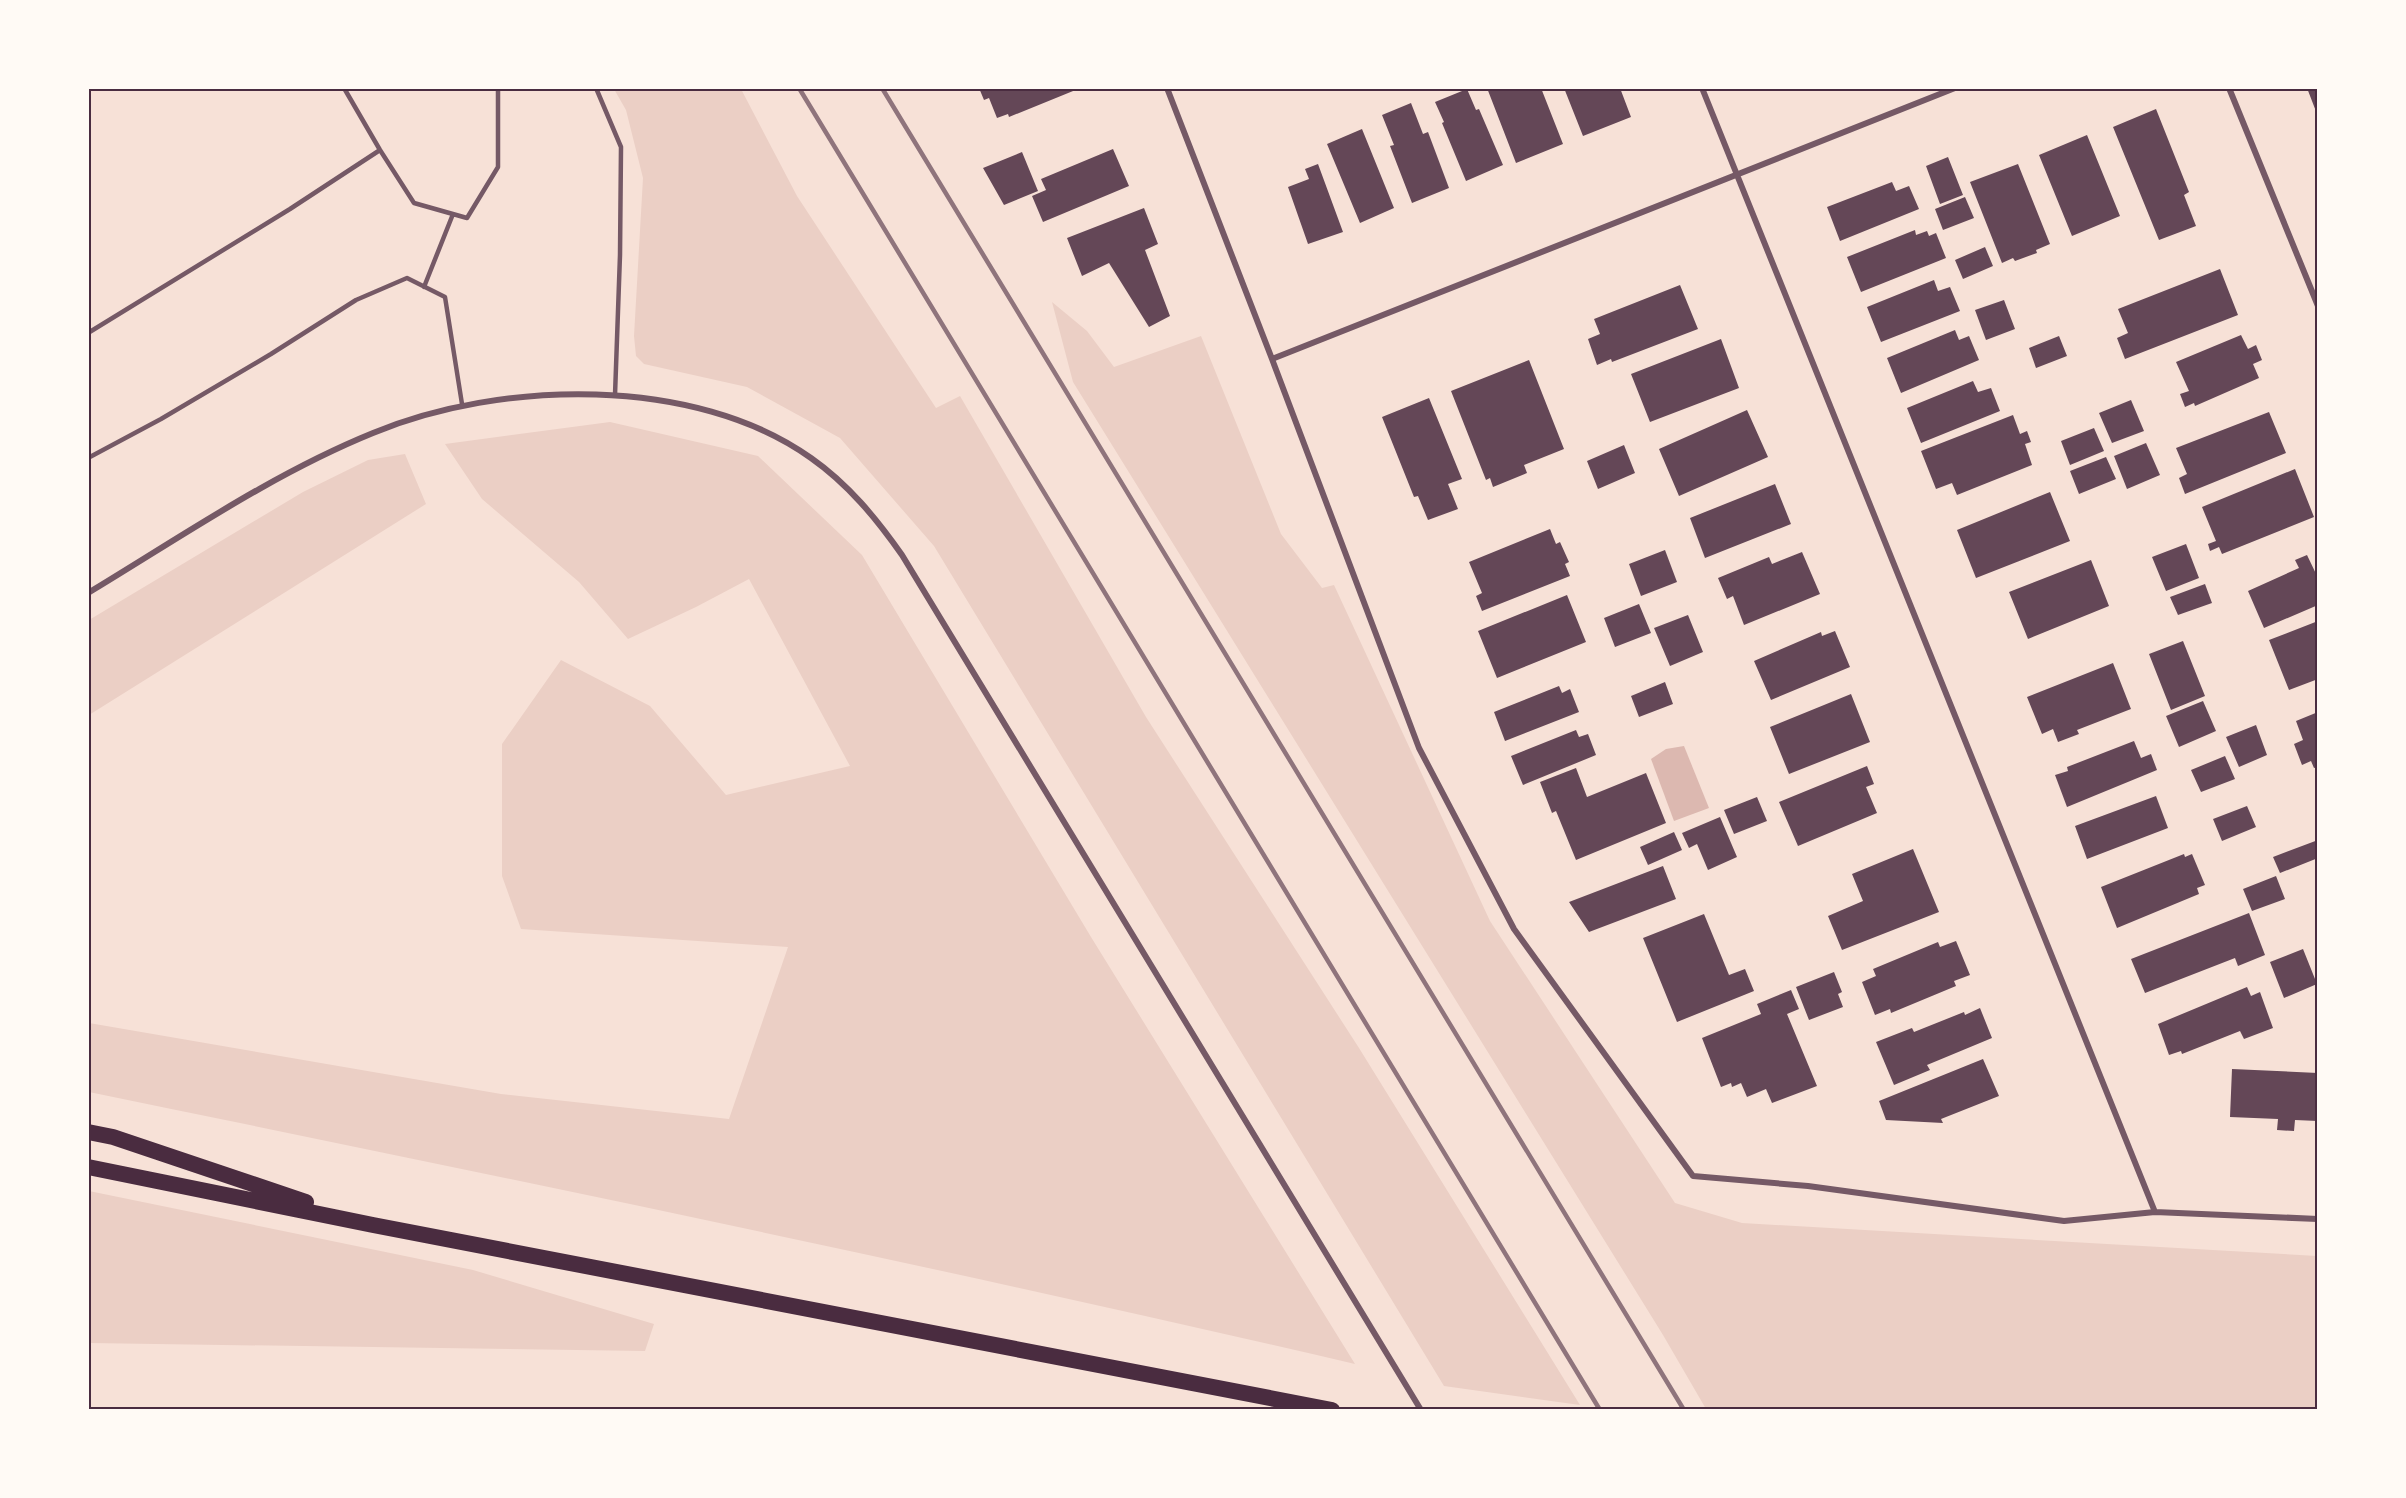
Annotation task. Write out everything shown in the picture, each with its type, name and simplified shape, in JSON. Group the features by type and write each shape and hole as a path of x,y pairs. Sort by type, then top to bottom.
{"highway":[{"path":"88,1132 113,1137 373,1225"},
{"path":"88,1167 373,1225 1332,1410"}],"street":[{"path":"1167,88 1419,748 1514,929 1693,1176 1808,1186 2064,1221 2155,1212 2318,1219"},
{"path":"1701,88 2155,1212"},
{"path":"1272,359 1955,88"},
{"path":"2229,88 2318,306"},
{"path":"88,593 284,474 373,433 416,417 462,404 530,396 615,396 693,407 727,417 785,441 836,477 855,495 880,524 927,594 1421,1410"}],"lane":[{"path":"344,88 414,203 467,218 498,168 498,88"},
{"path":"596,88 621,147 615,396"},
{"path":"88,333 290,209 380,150"},
{"path":"424,287 453,214"},
{"path":"88,458 271,354 356,300 407,278 445,297 462,404"}],"shaded area":[{"path":"614,89 741,89 797,196 936,408 960,396 1146,717 1359,1048 1580,1405 1444,1386 934,546 840,438 747,387 644,364 636,356 634,336 643,178 626,110"},
{"path":"1052,302 1087,331 1114,367 1201,336 1281,534 1322,588 1334,585 1490,921 1675,1203 1742,1223 2317,1256 2317,1409 1706,1409 1663,1335 1073,382"},
{"path":"610,422 758,456 862,555 1091,937 1355,1364 565,1190 89,1092 89,1023 501,1094 729,1119 788,947 521,929 502,876 502,744 561,660 650,706 726,795 850,766 749,579 628,639 579,582 482,499 445,444"},
{"path":"405,454 426,504 89,715 89,620 303,492 368,460"},
{"path":"1684,746 1709,808 1674,821 1651,759 1666,749"},
{"path":"89,1191 473,1270 654,1324 645,1351 89,1343"}],"building":[{"path":"979,88 1078,89 1009,117 1008,114 997,118 989,98 984,100"},
{"path":"1487,88 1541,88 1563,144 1516,163"},
{"path":"1564,88 1620,88 1631,117 1583,136"},
{"path":"2307,88 2318,88 2318,114 2317,114"},
{"path":"1467,89 1476,110 1479,109 1503,165 1466,181 1435,102"},
{"path":"1411,103 1423,134 1428,132 1449,188 1412,203 1390,146 1394,145 1382,115"},
{"path":"2156,109 2189,192 2184,195 2196,226 2159,240 2113,127"},
{"path":"1362,129 1394,208 1360,223 1327,144"},
{"path":"2087,135 2120,216 2072,236 2039,155"},
{"path":"1113,149 1129,186 1043,222 1032,196 1046,190 1041,179"},
{"path":"1022,152 1038,191 1004,205 983,168"},
{"path":"1948,157 1963,195 1940,204 1926,166"},
{"path":"1318,164 1343,232 1308,244 1288,187 1309,179 1305,169"},
{"path":"2018,164 2050,244 2036,250 2037,253 2002,263 1970,182"},
{"path":"1892,182 1896,191 1909,186 1919,209 1840,241 1827,207"},
{"path":"1965,197 1974,218 1943,230 1935,209"},
{"path":"1144,208 1158,244 1145,250 1170,316 1149,327 1109,263 1082,276 1067,238"},
{"path":"1915,230 1916,235 1927,231 1929,236 1936,233 1946,258 1861,292 1847,257"},
{"path":"1985,247 1993,266 1963,279 1955,260"},
{"path":"2220,269 2238,315 2125,359 2117,338 2128,333 2118,309"},
{"path":"1934,280 1938,291 1950,287 1960,311 1881,342 1867,307"},
{"path":"1680,285 1698,329 1612,362 1611,359 1597,365 1588,339 1600,334 1594,319"},
{"path":"2004,300 2015,329 1986,340 1975,310"},
{"path":"1955,330 1959,340 1969,336 1979,360 1901,393 1887,358"},
{"path":"2241,335 2248,349 2256,345 2262,360 2253,364 2259,378 2195,406 2194,403 2185,407 2180,394 2189,391 2176,362"},
{"path":"2059,336 2067,356 2036,368 2029,348"},
{"path":"1721,339 1739,388 1650,422 1631,374"},
{"path":"1529,360 1564,449 1524,465 1527,473 1493,487 1490,478 1486,480 1451,391"},
{"path":"1973,381 1978,392 1991,388 2000,411 1921,443 1907,408"},
{"path":"1429,398 1462,479 1448,484 1458,509 1428,520 1418,496 1414,497 1382,417"},
{"path":"2131,400 2144,431 2112,443 2099,413"},
{"path":"1747,410 1768,457 1679,496 1659,449"},
{"path":"2269,412 2286,453 2185,494 2179,478 2187,474 2176,448"},
{"path":"2013,415 2020,434 2027,431 2031,442 2025,444 2032,465 1957,495 1952,483 1936,489 1921,451"},
{"path":"2094,428 2104,451 2070,465 2061,441"},
{"path":"2146,443 2160,475 2127,489 2114,456"},
{"path":"1624,445 1635,473 1598,489 1587,461"},
{"path":"2106,457 2116,479 2079,494 2070,471"},
{"path":"2295,469 2314,517 2222,554 2219,547 2210,551 2208,544 2216,541 2202,507"},
{"path":"1775,484 1791,524 1705,558 1690,518"},
{"path":"2050,492 2070,541 1976,578 1957,530"},
{"path":"1550,529 1556,544 1560,542 1569,562 1565,564 1570,576 1482,611 1476,596 1482,593 1469,562"},
{"path":"2186,544 2199,578 2166,591 2152,557"},
{"path":"1665,550 1677,582 1641,596 1629,564"},
{"path":"1802,552 1820,594 1744,625 1733,596 1727,599 1718,578 1769,557 1772,564"},
{"path":"2307,555 2318,578 2318,605 2264,628 2248,591 2299,568 2295,560"},
{"path":"2091,560 2109,606 2028,639 2009,592"},
{"path":"2205,584 2212,603 2178,615 2170,597"},
{"path":"1567,595 1586,642 1497,678 1478,631"},
{"path":"1639,604 1651,633 1615,647 1604,618"},
{"path":"1688,615 1703,652 1670,666 1654,628"},
{"path":"2318,621 2318,679 2289,690 2269,640"},
{"path":"1835,631 1850,667 1771,700 1754,661 1821,632 1822,636"},
{"path":"2183,641 2205,696 2171,710 2149,654"},
{"path":"2113,663 2131,709 2077,730 2079,734 2058,742 2053,729 2042,734 2027,697"},
{"path":"1665,682 1673,704 1639,717 1631,696"},
{"path":"1559,686 1562,693 1570,689 1579,712 1505,741 1494,712"},
{"path":"1851,694 1870,742 1789,774 1770,727"},
{"path":"2203,701 2216,731 2179,747 2166,716"},
{"path":"2318,712 2318,767 2314,768 2311,761 2302,765 2294,744 2303,740 2296,721"},
{"path":"2256,725 2267,755 2239,767 2226,737"},
{"path":"1576,730 1579,737 1588,734 1596,755 1523,785 1511,756"},
{"path":"2134,741 2141,758 2151,754 2157,770 2067,807 2055,775 2068,771 2067,767"},
{"path":"2225,756 2235,779 2201,792 2191,770"},
{"path":"1867,766 1874,784 1866,787 1877,813 1798,846 1779,802"},
{"path":"1576,768 1587,797 1646,773 1666,823 1576,860 1556,811 1552,813 1540,782"},
{"path":"2156,796 2168,828 2087,859 2075,826"},
{"path":"1757,797 1767,821 1734,834 1724,810"},
{"path":"2247,806 2256,827 2222,841 2213,819"},
{"path":"1720,817 1737,857 1708,870 1697,844 1689,848 1682,833"},
{"path":"1674,832 1682,850 1648,865 1640,847"},
{"path":"2318,840 2318,858 2280,873 2273,857"},
{"path":"1913,849 1939,912 1842,950 1828,916 1863,901 1852,874"},
{"path":"2184,854 2185,857 2192,854 2205,885 2197,888 2199,894 2117,928 2101,887"},
{"path":"1663,866 1676,899 1589,932 1569,902"},
{"path":"2276,876 2285,899 2252,911 2243,889"},
{"path":"2249,913 2265,955 2238,966 2235,958 2145,993 2131,959"},
{"path":"1704,914 1729,975 1745,969 1754,991 1677,1022 1643,938"},
{"path":"1956,941 1970,975 1954,981 1956,986 1891,1013 1890,1009 1875,1015 1862,982 1876,976 1873,969 1938,942 1940,947"},
{"path":"2303,949 2317,984 2284,998 2270,962"},
{"path":"1834,972 1842,992 1838,994 1843,1007 1809,1020 1796,987"},
{"path":"2247,987 2251,996 2260,992 2273,1028 2244,1039 2240,1031 2182,1054 2181,1051 2169,1055 2158,1024"},
{"path":"1791,990 1799,1009 1787,1014 1817,1086 1772,1103 1766,1089 1747,1097 1741,1083 1732,1087 1731,1083 1721,1087 1702,1038 1761,1014 1757,1004"},
{"path":"1980,1008 1992,1038 1927,1065 1930,1070 1894,1085 1876,1042 1912,1028 1914,1032"},
{"path":"1983,1059 1999,1096 1941,1119 1943,1123 1886,1120 1879,1101"},
{"path":"2232,1069 2318,1073 2318,1121 2295,1120 2294,1131 2277,1130 2278,1119 2230,1117"}],"railway":[{"path":"799,88 1600,1410"},
{"path":"882,88 1684,1410"}]}
